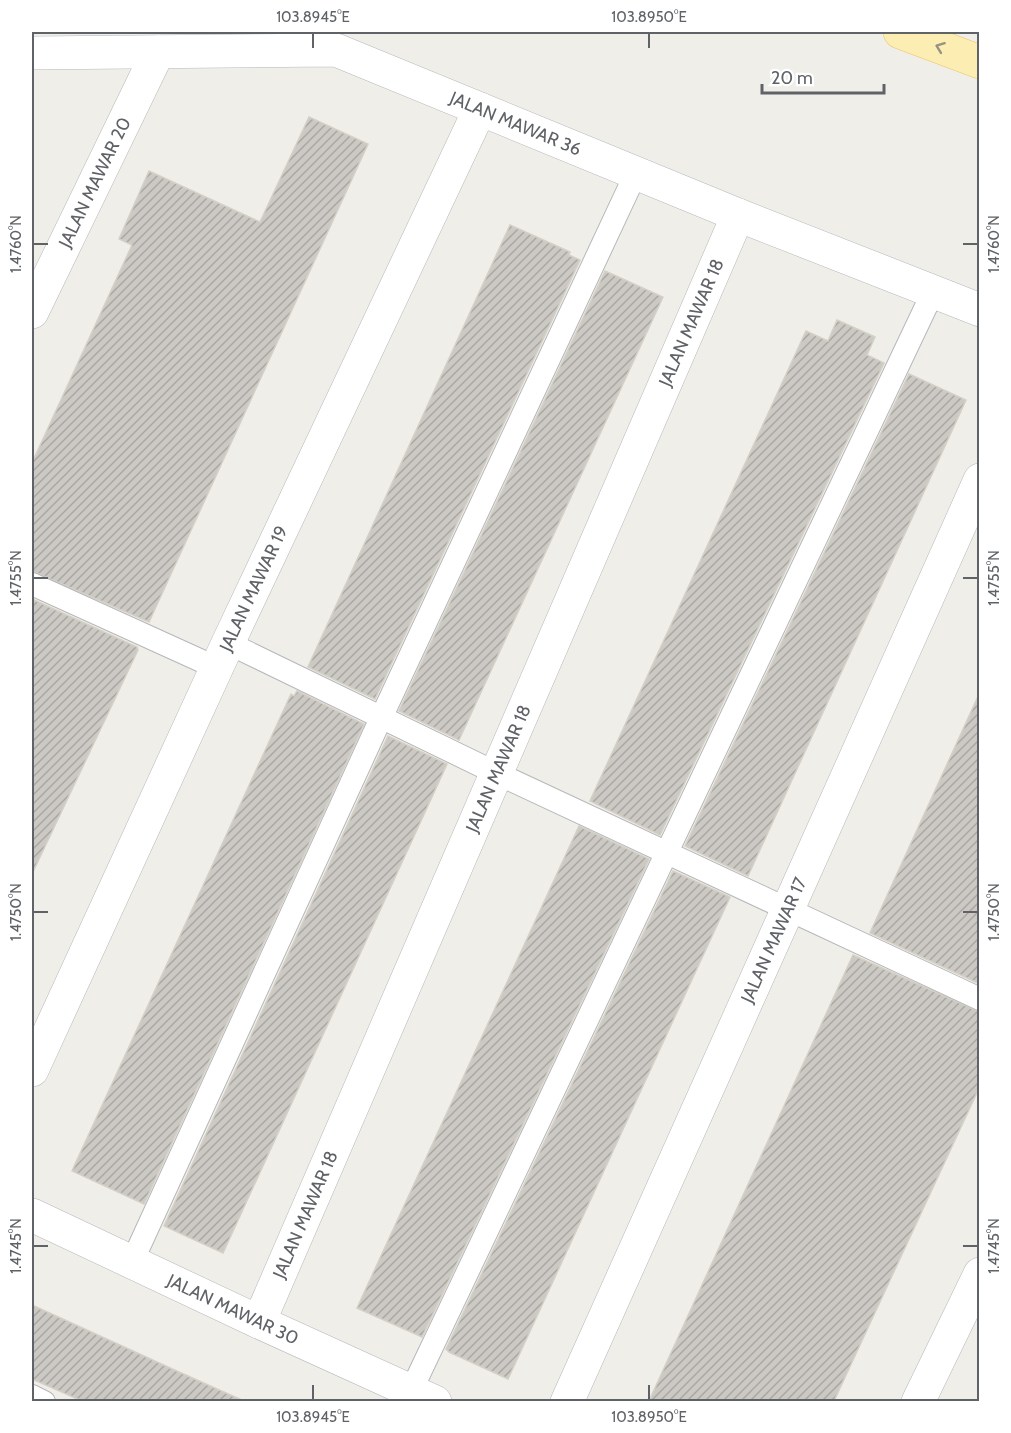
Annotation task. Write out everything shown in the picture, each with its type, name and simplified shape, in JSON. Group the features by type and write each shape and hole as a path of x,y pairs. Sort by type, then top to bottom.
{"main road":[{"path":"900,32 980,62"}],"street":[{"name":"JALAN MAWAR 36","path":"32,53 336,50 738,215 980,310"},
{"name":"JALAN MAWAR 20","path":"32,312 158,52"},
{"name":"JALAN MAWAR 19","path":"32,1070 222,656 480,109"},
{"name":"JALAN MAWAR 18","path":"259,1322 738,215"},
{"name":"JALAN MAWAR 17","path":"567,1401 980,480"},
{"name":"JALAN MAWAR 30","path":"32,1215 423,1396"},
{"path":"918,1401 980,1274"}],"lane":[{"path":"132,1262 381,718 636,173"},
{"path":"423,1396 667,852 933,292"},
{"path":"32,584 381,718 980,999"},
{"path":"32,1396 44,1401"}],"building":[{"path":"309,117 368,144 149,622 32,571 32,463 132,245 119,239 149,171 260,222"},
{"path":"510,225 570,252 569,255 580,260 375,699 308,667"},
{"path":"605,271 663,297 459,740 399,711"},
{"path":"837,320 875,337 867,355 884,363 660,835 590,801 806,331 828,341"},
{"path":"909,374 966,400 748,876 685,846"},
{"path":"32,599 137,647 138,650 32,874"},
{"path":"297,691 364,724 144,1204 72,1171 291,694 294,696"},
{"path":"980,692 980,984 870,933"},
{"path":"388,736 447,764 223,1253 164,1226"},
{"path":"579,826 649,859 422,1337 357,1308"},
{"path":"673,871 730,897 508,1379 446,1349"},
{"path":"853,955 980,1012 980,1086 834,1401 649,1401"},
{"path":"32,1305 244,1401 82,1401 32,1379"}]}
